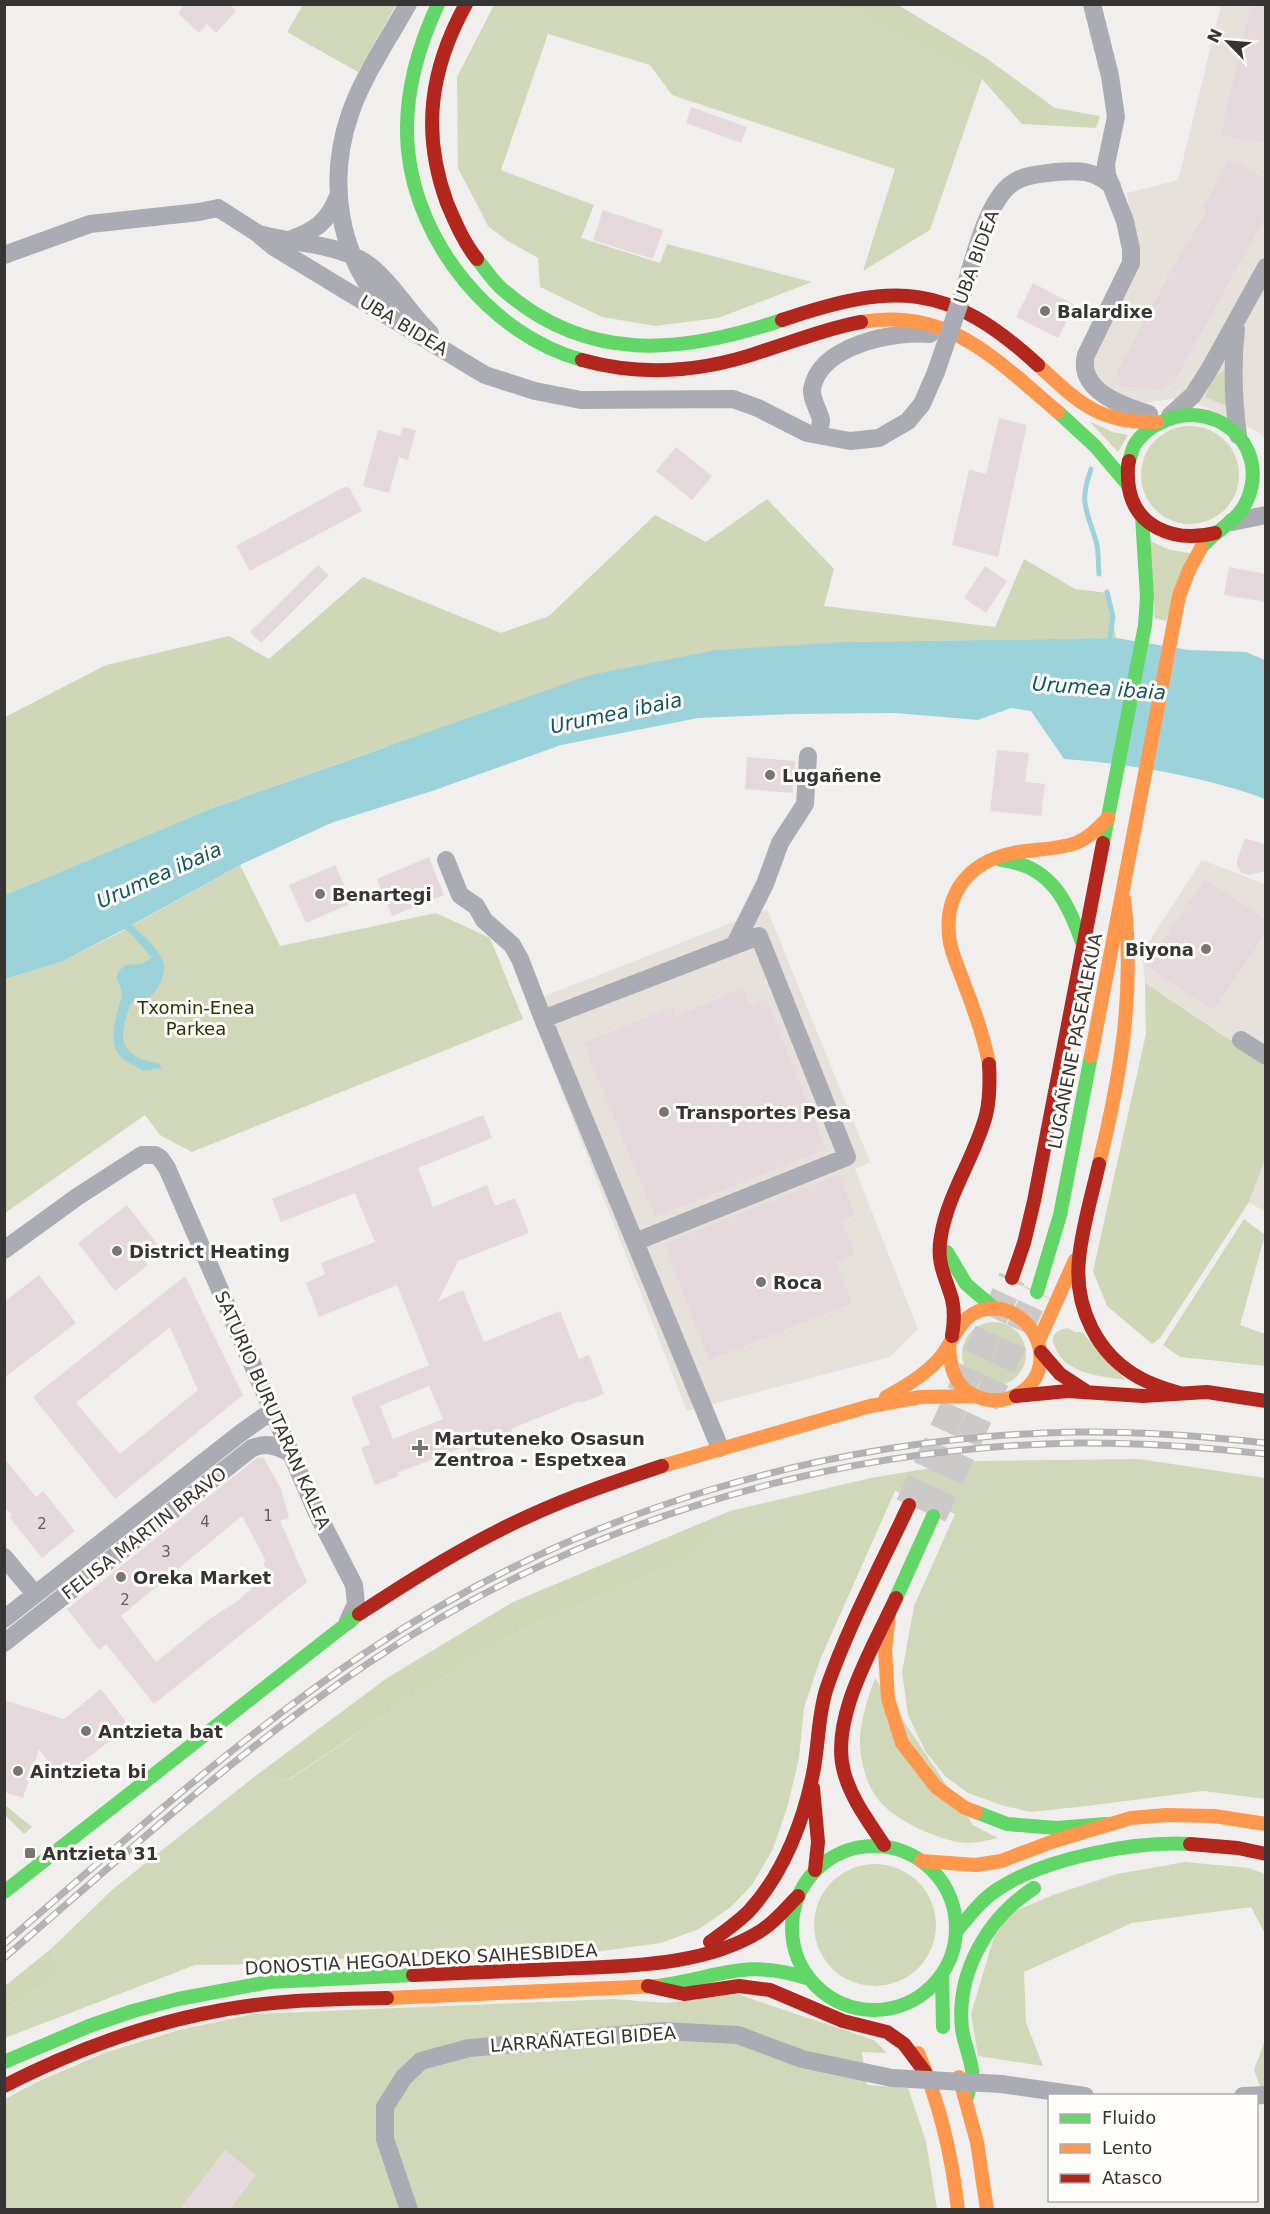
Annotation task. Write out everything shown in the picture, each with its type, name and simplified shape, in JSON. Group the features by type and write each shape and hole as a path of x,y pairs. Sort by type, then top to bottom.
{"main road":[{"path":"438,4 429,21 409,98 410,170 428,222 447,260 465,283 487,305 504,321 521,332 551,348 581,360 611,368 677,371 742,358 850,323 878,319 904,319 938,327 961,336 1001,365 1084,435 1116,466 1128,485 1133,502 1142,516 1156,528 1172,536 1191,538 1215,533 1232,522 1248,500 1252,482 1252,464 1239,437 1224,423 1207,415 1188,412 1163,419 1126,423 1099,414 1076,399 989,325 945,304 919,297 883,295 847,300 736,335 677,347 640,348 613,344 582,336 554,325 530,311 497,283 475,258 460,233 439,179 431,122 434,88 443,51 466,4"},
{"path":"1128,485 1128,467 1133,450 1143,434 1163,419"},
{"name":"LUGAÑENE PASEALEKUA","path":"1012,1278 1024,1243 1034,1201 1145,625 1147,597 1142,516"},
{"name":"LUGAÑENE PASEALEKUA","path":"1036,1292 1060,1215 1185,578 1203,547 1215,533"},
{"path":"974,1396 957,1381 949,1359 954,1312 939,1262 948,1206 983,1123 992,1082 982,1029 950,943 948,915 954,891 960,881 978,865 1011,853 1062,847 1075,843 1093,833 1108,818"},
{"name":"LUGAÑENE PASEALEKUA","path":"990,860 1005,859 1028,864 1048,879 1068,907 1083,945"},
{"path":"1123,888 1128,929 1127,1019 1120,1071 1080,1248 1078,1265 1080,1298 1090,1329 1099,1343 1123,1367 1137,1377 1179,1393"},
{"path":"941,1239 963,1281 977,1296 994,1308"},
{"path":"1016,1396 1035,1378 1040,1365 1040,1346 1080,1248"},
{"path":"867,1405 911,1382 925,1371 951,1341 959,1324 969,1316 981,1310 994,1308 1009,1310 1022,1317 1033,1327 1040,1346 1060,1374 1086,1391"},
{"path":"4,1892 348,1621 385,1596 497,1531 557,1503 720,1448 867,1405 922,1396 974,1396 995,1401 1051,1391 1086,1391 1134,1396 1179,1393 1226,1394 1266,1401"},
{"path":"682,1958 716,1939 750,1910 763,1895 783,1862 791,1844 812,1775 820,1715 837,1662 909,1505"},
{"path":"884,1845 851,1795 842,1767 842,1740 860,1677 933,1516"},
{"path":"889,1613 885,1650 888,1699 902,1743 936,1787 965,1808 1007,1824 1057,1828 1106,1824"},
{"path":"812,1775 818,1842 815,1869"},
{"path":"921,1861 976,1865 1000,1861 1106,1824 1131,1818 1166,1815 1214,1816 1266,1824"},
{"path":"956,1932 977,1906 996,1890 1008,1883 1082,1855 1150,1843 1202,1844 1247,1849 1266,1854"},
{"path":"884,1845 906,1851 921,1861 943,1883 954,1906 956,1932 952,1954 942,1974 924,1994 900,2006 874,2010 850,2007 827,1996 809,1979 798,1960 792,1939 792,1917 798,1896 815,1869 835,1854 859,1846 884,1845"},
{"path":"967,2097 972,2073 966,2051 961,2014 963,1990 980,1947 998,1918 1025,1892 1111,1851"},
{"name":"DONOSTIA HEGOALDEKO SAIHESBIDEA","path":"4,2062 89,2026 133,2011 189,1996 258,1984 641,1965 682,1958 726,1947 751,1935 775,1921 798,1896"},
{"name":"DONOSTIA HEGOALDEKO SAIHESBIDEA","path":"4,2086 96,2045 183,2019 273,2003 648,1986 748,1967 794,1972 809,1979"},
{"path":"942,1974 942,2024 946,2042"},
{"path":"648,1986 684,1994 739,1986 770,1990 843,2021 887,2032 904,2044 925,2072"},
{"path":"874,2010 895,2021 912,2040 941,2121 958,2210"},
{"path":"954,2064 967,2097 980,2157 987,2210"}],"street":[{"path":"403,326 364,281 343,229 338,196 340,153 350,114 370,70 408,4"},
{"path":"1092,4 1110,76 1116,117 1106,164 1107,176 1125,221 1131,263 1086,355 1083,365 1090,383 1124,407 1163,419 1193,396 1266,267"},
{"path":"1112,186 1104,178 1089,171 1113,136"},
{"name":"UBA BIDEA","path":"4,255 90,224 218,208 274,247 485,375 535,392 581,400 733,399 759,408 795,429 850,441 879,438 908,421 922,404 936,372 996,200 1014,182 1034,175 1089,171"},
{"path":"289,240 318,227 332,212 338,196"},
{"path":"257,233 352,255 375,269 415,319 456,357"},
{"path":"1237,321 1233,362 1233,397 1239,437 1266,457"},
{"path":"818,434 821,422 812,392 816,375 828,361 877,338 918,333 961,336"},
{"path":"1232,522 1266,515"},
{"path":"734,946 765,884 780,843 805,804 808,756"},
{"path":"446,860 459,895 476,906 484,920 512,945 520,958 720,1448"},
{"path":"543,1019 759,936 847,1157 635,1242"},
{"path":"1241,1040 1266,1056"},
{"name":"SATURIO BURUTARAN KALEA","path":"4,1250 77,1197 137,1158 149,1154 160,1158 316,1511 354,1585"},
{"path":"4,1619 272,1410"},
{"name":"FELISA MARTIN BRAVO","path":"4,1643 252,1448 272,1444 291,1453"},
{"path":"4,1557 34,1594"},
{"path":"354,1585 368,1596 385,1596"},
{"path":"348,1621 356,1604 354,1585"},
{"name":"LARRAÑATEGI BIDEA","path":"409,2210 386,2139 385,2107 404,2077 421,2061 469,2048 664,2031 738,2035 802,2059 892,2078 1001,2084 1071,2094"}],"shaded area":[{"path":"1221,5 1265,5 1265,439 1258,432 1184,397 1124,406 1081,378 1138,270 1127,193 1178,180"},
{"path":"1202,860 1265,884 1265,1067 1263,1062 1145,983 1142,952"},
{"path":"767,909 870,1162 855,1169 918,1329 890,1357 687,1411 527,1003"},
{"path":"1265,1160 1265,1212 1249,1202"}],"green space":[{"path":"842,4 982,79 930,230 863,271 895,169 672,95 650,65 548,34 501,170 594,205 581,238 660,263 667,244 812,282 718,318 655,326 602,317 540,287 538,258 506,240 488,226 458,168 457,77 494,5"},
{"path":"303,5 396,5 358,72 287,32"},
{"path":"842,5 898,5 986,58 1055,108 1100,116 1096,128 1022,124 982,79"},
{"path":"1225,370 1230,407 1205,397 1213,378"},
{"path":"1089,421 1113,432 1128,435 1118,452"},
{"path":"1190,426 1209,430 1224,441 1235,456 1239,475 1235,494 1224,509 1209,520 1190,524 1171,520 1156,509 1145,494 1141,475 1145,456 1156,441 1171,430"},
{"path":"767,499 834,569 824,606 995,627 1024,559 1075,589 1108,593 1116,638 847,642 382,748 210,809 5,895 5,717 106,665 229,636 269,659 363,577 501,633 549,616 655,515 706,542"},
{"path":"1150,541 1170,550 1190,553 1166,621 1155,618"},
{"name":"Txomin-Enea Parkea","path":"240,865 280,946 436,913 490,938 523,1019 192,1152 160,1135 145,1115 5,1213 5,979 61,962 117,934"},
{"path":"1145,983 1263,1062 1266,1067 1265,1160 1249,1202 1160,1338 1152,1344 1107,1306 1093,1271 1146,1034"},
{"path":"1244,1219 1265,1235 1240,1325 1265,1334 1265,1366 1180,1357 1163,1345"},
{"path":"988,1322 1000,1322 1017,1331 1024,1342 1026,1354 1024,1366 1017,1377 1000,1386 988,1386 976,1381 967,1372 962,1360 962,1348 967,1336 976,1327"},
{"path":"1068,1328 1075,1332 1082,1332 1125,1380 1084,1372 1067,1363 1060,1356 1053,1339 1057,1332"},
{"path":"1139,1459 1265,1478 1265,1799 1203,1791 1030,1812 1001,1805 968,1793 945,1776 925,1751 908,1715 902,1672 914,1606 955,1514 895,1491 820,1660 804,1708 799,1758 788,1805 773,1849 752,1885 731,1907 699,1929 661,1943 587,1953 372,1957 265,1964 195,1965 5,2038 5,2010 61,1973 52,1948 113,1889 254,1777 289,1780 404,1702 518,1632 690,1558 730,1511 871,1478 972,1461"},
{"path":"730,1511 690,1558 518,1632 404,1702 288,1780 254,1777 387,1678 513,1602"},
{"path":"875,1678 973,1825 998,1838 966,1843 930,1834 894,1814 877,1798 866,1777 860,1744 864,1714"},
{"path":"6,1806 32,1827 24,1834 5,1815"},
{"path":"1185,1862 1249,1868 1265,1874 1265,1934 1251,1907 1132,1923 1024,1972 1026,2022 1043,2066 978,2056 971,2014 994,1937 1011,1913 1053,1895 1117,1874"},
{"path":"875,1864 898,1869 909,1874 918,1882 926,1891 931,1902 936,1925 931,1948 926,1959 918,1968 909,1976 898,1981 875,1986 852,1981 841,1976 832,1968 824,1959 819,1948 814,1925 819,1902 824,1891 832,1882 841,1874 852,1869"},
{"path":"52,1948 61,1973 5,2010 5,1986"},
{"path":"737,1994 874,2040 887,2053 862,2052 867,2085 908,2088 926,2141 937,2209 5,2210 5,2099 39,2081 107,2052 179,2030 253,2014 613,1999 667,2003"},
{"path":"1265,2040 1265,2100 1254,2070"}],"water":[{"name":"Urumea ibaia","path":"1116,638 1189,650 1246,652 1265,660 1265,799 1218,784 1166,772 1064,759 1031,711 1011,708 978,720 895,713 698,718 561,745 435,790 331,823 240,865 132,925 159,954 164,965 164,972 159,985 150,997 132,1002 124,1025 124,1043 135,1056 159,1063 162,1068 143,1071 125,1060 116,1050 114,1026 122,995 117,980 118,973 126,965 141,964 152,958 125,929 61,962 5,979 5,895 210,809 590,675 716,650 847,642"}],"building":[{"path":"185,4 229,4 236,11 216,33 207,24 199,33 178,13"},
{"path":"1251,4 1266,4 1266,144 1221,134"},
{"path":"691,107 747,127 741,143 686,123"},
{"path":"1229,159 1266,179 1266,216 1173,384 1159,390 1110,385 1181,253 1207,211 1203,208"},
{"path":"603,210 663,230 653,259 593,240"},
{"name":"Balardixe","path":"1033,283 1075,305 1058,338 1016,317"},
{"path":"999,418 1027,425 998,557 952,545 969,470 986,474"},
{"path":"403,427 416,430 408,460 399,457 389,493 363,486 378,430 400,436"},
{"path":"676,447 712,476 692,500 656,471"},
{"path":"344,487 349,487 362,511 250,571 236,546"},
{"path":"318,565 329,575 261,643 250,632"},
{"path":"985,566 1007,581 986,613 964,598"},
{"path":"1229,567 1266,574 1266,602 1224,595"},
{"path":"997,750 1029,753 1025,782 1045,784 1041,816 990,811"},
{"name":"Lugañene","path":"747,757 795,761 793,793 745,789"},
{"path":"1245,838 1266,845 1266,871 1249,875 1242,873 1237,866"},
{"path":"429,857 444,895 392,916 377,879"},
{"name":"Benartegi","path":"335,865 352,903 306,923 289,885"},
{"name":"Biyona","path":"1204,879 1266,920 1266,932 1213,1010 1146,965"},
{"path":"742,988 750,1006 766,999 826,1149 655,1217 583,1043 672,1007 675,1017"},
{"path":"483,1115 492,1138 418,1168 433,1207 487,1185 495,1206 515,1198 529,1233 458,1261 438,1301 463,1290 484,1342 560,1311 579,1359 589,1355 604,1394 581,1403 580,1401 513,1428 511,1431 514,1438 470,1456 466,1446 397,1473 399,1476 375,1485 361,1448 370,1444 351,1397 429,1365 397,1285 319,1317 306,1283 325,1274 321,1263 375,1242 355,1193 281,1222 272,1199","holes":["429,1386 443,1419 393,1439 380,1406"]},
{"name":"Roca","path":"839,1174 855,1215 842,1220 855,1254 836,1262 852,1303 709,1360 664,1244"},
{"name":"District Heating","path":"127,1205 158,1245 142,1257 148,1265 115,1291 78,1243"},
{"path":"39,1275 76,1323 4,1378 4,1302"},
{"path":"185,1276 243,1395 115,1499 33,1397","holes":["170,1327 198,1390 120,1454 76,1403"]},
{"path":"263,1457 281,1489 289,1518 280,1521 307,1582 154,1704 106,1644 99,1650 67,1609 257,1458","holes":["242,1516 266,1561 263,1562 268,1574 236,1602 211,1618 156,1662 121,1616"]},
{"path":"4,1458 36,1497 43,1491 75,1531 42,1558 10,1518 12,1515 4,1506"},
{"path":"101,1689 129,1726 61,1779 39,1749 23,1798 4,1792 4,1700 64,1719"},
{"path":"225,2150 256,2175 229,2210 179,2210"}],"waterway":[{"path":"1091,469 1085,490 1085,505 1097,545 1099,574"},
{"path":"1107,592 1113,617 1109,643"}],"tunnel":[{"path":"909,1505 1012,1278"},
{"path":"933,1516 1037,1292"}],"railway":[{"path":"4,1944 182,1792 320,1684 368,1651 448,1602 531,1559 617,1522 706,1491 796,1467 889,1449 982,1437 1123,1432 1266,1443"},
{"path":"4,1958 230,1765 373,1660 452,1611 535,1569 620,1532 708,1502 798,1477 890,1460 982,1448 1122,1443 1266,1454"}],"traffic: fast":[{"path":"438,4 418,57 408,112 408,150 414,185 426,219 443,251 464,280 489,307 518,330 549,348 582,360"},
{"path":"477,259 501,288 533,313 567,330 601,340 636,345 671,345 744,332 782,320"},
{"path":"1058,412 1095,446 1128,485"},
{"path":"1129,461 1135,444 1143,434 1179,416 1198,415 1216,420 1231,429 1243,443 1251,459 1253,478 1248,498 1239,513 1201,548"},
{"path":"1103,843 1145,625 1147,597 1142,516"},
{"path":"1001,860 1033,869 1055,888 1071,914 1083,945"},
{"path":"1037,1292 1060,1215 1091,1056"},
{"path":"947,1252 966,1284 994,1308"},
{"path":"896,1598 933,1516"},
{"path":"4,1892 359,1614"},
{"path":"976,1812 1007,1824 1057,1828 1106,1824"},
{"path":"956,1932 992,1893 1040,1868 1117,1849 1143,1845 1190,1844"},
{"path":"874,1846 890,1847 905,1852 932,1870 950,1897 955,1912 956,1928 955,1944 950,1959 932,1986 905,2004 890,2009 874,2010 858,2009 843,2004 816,1986 798,1959 793,1944 792,1928 793,1912 798,1897 816,1870 843,1852 858,1847 874,1846"},
{"path":"967,2097 972,2070 962,2029 961,2008 970,1968 989,1931 1017,1900 1034,1888"},
{"path":"657,1986 749,1969 787,1973 809,1979"},
{"path":"942,1974 943,2027"},
{"path":"4,2062 89,2026 178,1999 269,1982 413,1975"}],"traffic: slow":[{"path":"861,322 892,319 921,322 946,330 992,357 1058,412"},
{"path":"1038,365 1078,400 1104,415 1137,422 1157,422"},
{"path":"1091,1056 1179,596 1201,548"},
{"path":"989,1064 979,1025 950,943 950,910 954,896 961,884 983,864 1013,853 1076,843 1089,836 1108,818"},
{"path":"1099,1164 1114,1098 1124,1033 1128,967 1124,899"},
{"path":"1039,1340 1075,1260"},
{"path":"886,1397 913,1381 932,1366 943,1354 961,1324 974,1313 982,1310 999,1309 1013,1314 1026,1323 1035,1335 1040,1349 1040,1364 1035,1379 1023,1391 1004,1399 984,1399 975,1396 959,1383 952,1367 949,1347"},
{"path":"662,1466 870,1406 921,1397 974,1396"},
{"path":"889,1613 885,1650 888,1699 902,1743 936,1787 965,1808 976,1812"},
{"path":"921,1861 976,1865 1001,1861 1054,1841 1131,1818 1166,1815 1214,1816 1266,1824"},
{"path":"387,1998 657,1986"},
{"path":"918,2053 933,2091 944,2130 958,2210"},
{"path":"959,2077 977,2142 987,2210"}],"traffic: jam":[{"path":"466,4 444,53 437,77 432,126 439,177 447,203 464,239 477,259"},
{"path":"782,320 857,299 888,296 918,297 947,304 976,318 1006,338 1038,365"},
{"path":"582,360 628,369 695,368 740,358 824,331 861,322"},
{"path":"1129,461 1128,480 1131,496 1137,510 1146,520 1157,528 1185,536 1215,533"},
{"path":"1012,1278 1024,1243 1034,1201 1103,843"},
{"path":"952,1336 954,1308 940,1261 941,1236 949,1205 986,1115 989,1064"},
{"path":"1099,1164 1080,1247 1078,1277 1085,1312 1100,1343 1125,1368 1149,1383 1179,1393"},
{"path":"1041,1352 1060,1374 1086,1391"},
{"path":"1016,1396 1068,1391 1143,1396 1207,1392 1266,1401"},
{"path":"359,1614 442,1562 507,1526 578,1495 662,1466"},
{"path":"710,1942 749,1911 773,1880 783,1862 799,1825 810,1787 827,1687 855,1618 909,1505"},
{"path":"884,1845 851,1792 844,1772 841,1751 848,1706 856,1683 896,1598"},
{"path":"813,1788 818,1842 815,1870"},
{"path":"1190,1844 1238,1848 1266,1854"},
{"path":"413,1975 609,1967 690,1958 740,1942 762,1930 798,1896"},
{"path":"648,1986 684,1994 739,1986 770,1990 843,2021 887,2032 904,2044 925,2072"},
{"path":"4,2086 101,2043 168,2022 238,2007 330,1999 387,1998"}],"place":[{"name":"Balardixe","path":"1045,311"},
{"name":"Lugañene","path":"770,775"},
{"name":"Benartegi","path":"320,894"},
{"name":"Biyona","path":"1206,949"},
{"name":"Transportes Pesa","path":"664,1112"},
{"name":"District Heating","path":"117,1251"},
{"name":"Roca","path":"761,1282"},
{"name":"Martuteneko Osasun Zentroa - Espetxea","path":"420,1448"},
{"name":"Oreka Market","path":"121,1577"},
{"name":"Antzieta bat","path":"86,1731"},
{"name":"Aintzieta bi","path":"18,1771"},
{"name":"Antzieta 31","path":"30,1853"}]}
